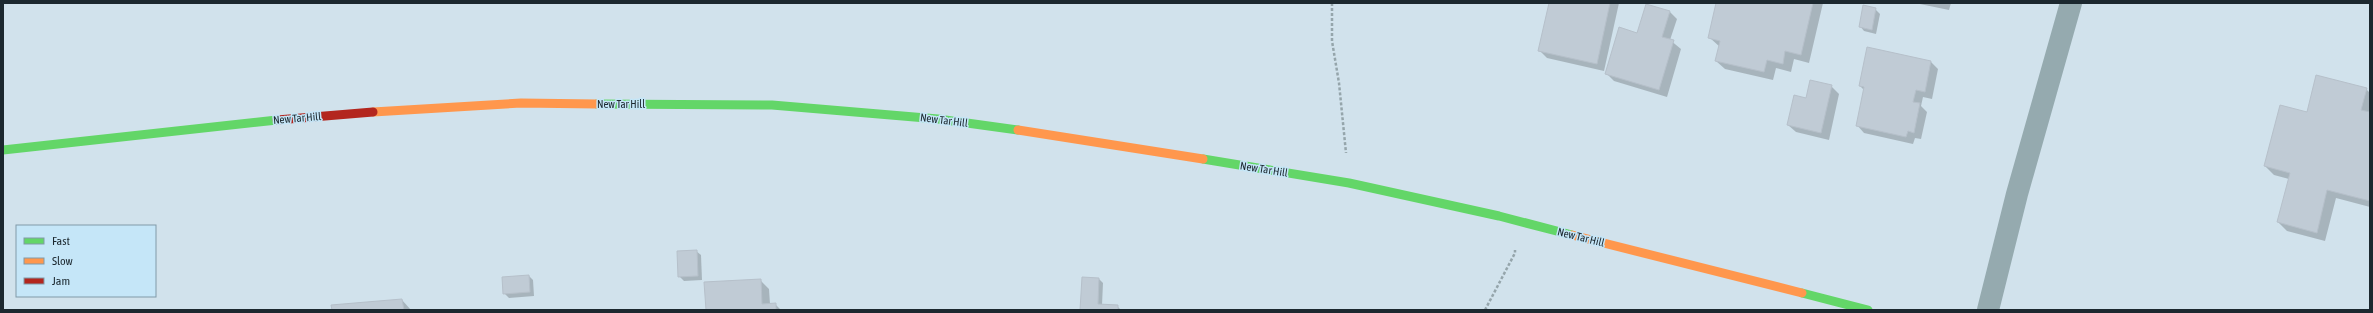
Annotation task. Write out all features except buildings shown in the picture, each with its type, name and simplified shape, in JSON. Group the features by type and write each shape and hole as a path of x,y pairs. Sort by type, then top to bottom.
{"street":[{"path":"1988,310 2016,194 2071,3"},
{"name":"New Tar Hill","path":"3,150 311,116 521,103 772,105 938,119 1080,139 1349,183 1499,216 1868,310"}],"path":[{"path":"1332,3 1332,41 1340,83 1349,183"},
{"path":"1485,310 1515,254 1513,233 1499,216"}],"traffic: fast":[{"path":"597,104 772,105 938,119 1018,130"},
{"path":"3,150 277,120"},
{"path":"1203,159 1349,183 1499,216 1572,235"},
{"path":"1802,293 1868,310"}],"traffic: slow":[{"path":"373,112 521,103 597,104"},
{"path":"1018,130 1203,159"},
{"path":"1572,235 1802,293"}],"traffic: jam":[{"path":"277,120 373,112"}]}
